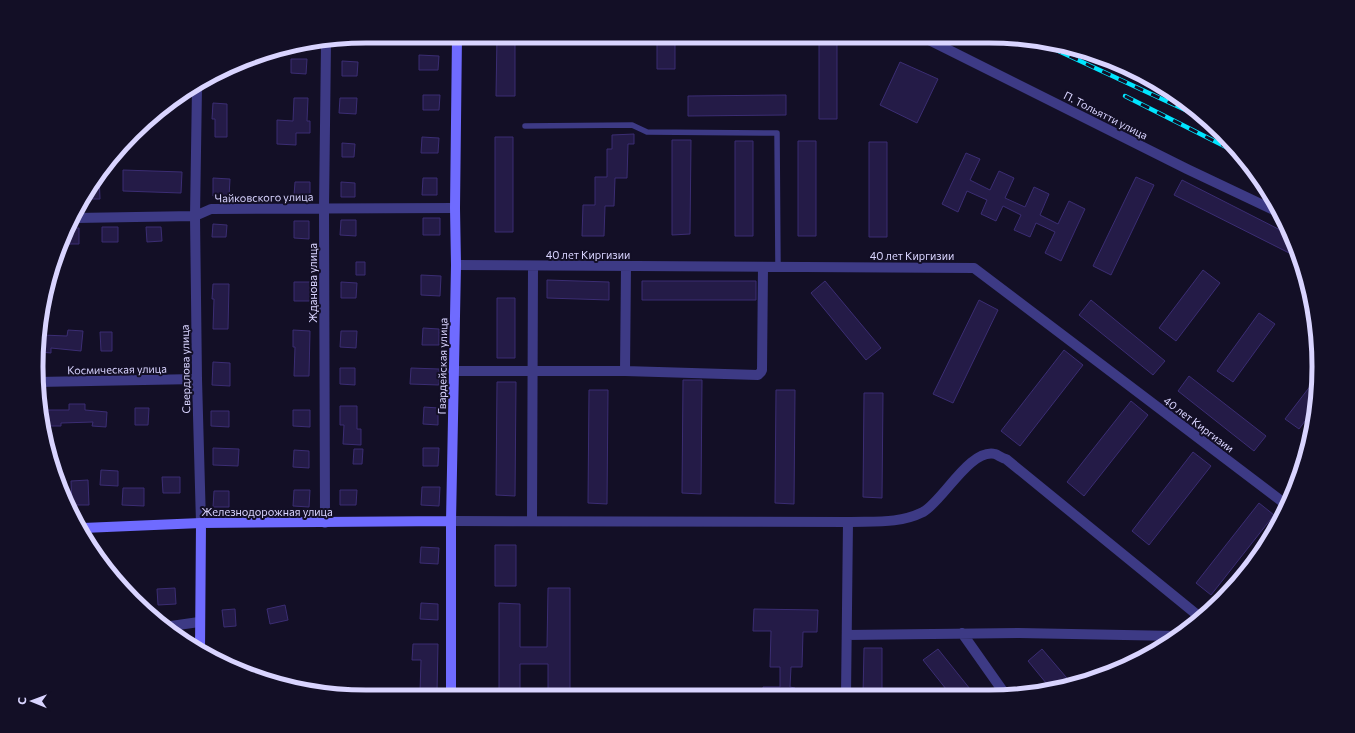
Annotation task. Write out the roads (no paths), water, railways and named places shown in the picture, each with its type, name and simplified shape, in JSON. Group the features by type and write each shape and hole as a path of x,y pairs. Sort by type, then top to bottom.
{"street":[{"name":"Гвардейская улица","path":"451,690 451,521 456,265 455,208 457,43"},
{"name":"П. Тольятти улица","path":"935,43 1271,209"},
{"name":"Жданова улица","path":"325,523 324,208 326,46"},
{"name":"Свердлова улица","path":"197,91 195,216 201,523 200,644"},
{"name":"Чайковского улица","path":"79,218 195,216 211,210 455,208"},
{"name":"40 лет Киргизии","path":"456,265 974,268 1282,502"},
{"path":"532,521 533,266"},
{"path":"625,371 626,266"},
{"path":"454,371 625,371 755,376 760,374 762,370 763,267"},
{"name":"Космическая улица","path":"44,382 197,379"},
{"path":"451,521 848,522 906,519 925,511 950,486 970,462 983,455 994,454 1006,459 1196,614"},
{"name":"Железнодорожная улица","path":"86,528 201,523 451,521"},
{"path":"846,690 848,522"},
{"path":"174,626 199,622"},
{"path":"962,633 1002,689"},
{"path":"847,635 1019,633 1167,636"}],"lane":[{"path":"524,126 632,125 647,132 777,133 778,267"}],"railway":[{"path":"1057,50 1184,109"},
{"path":"1125,96 1226,147"}]}
